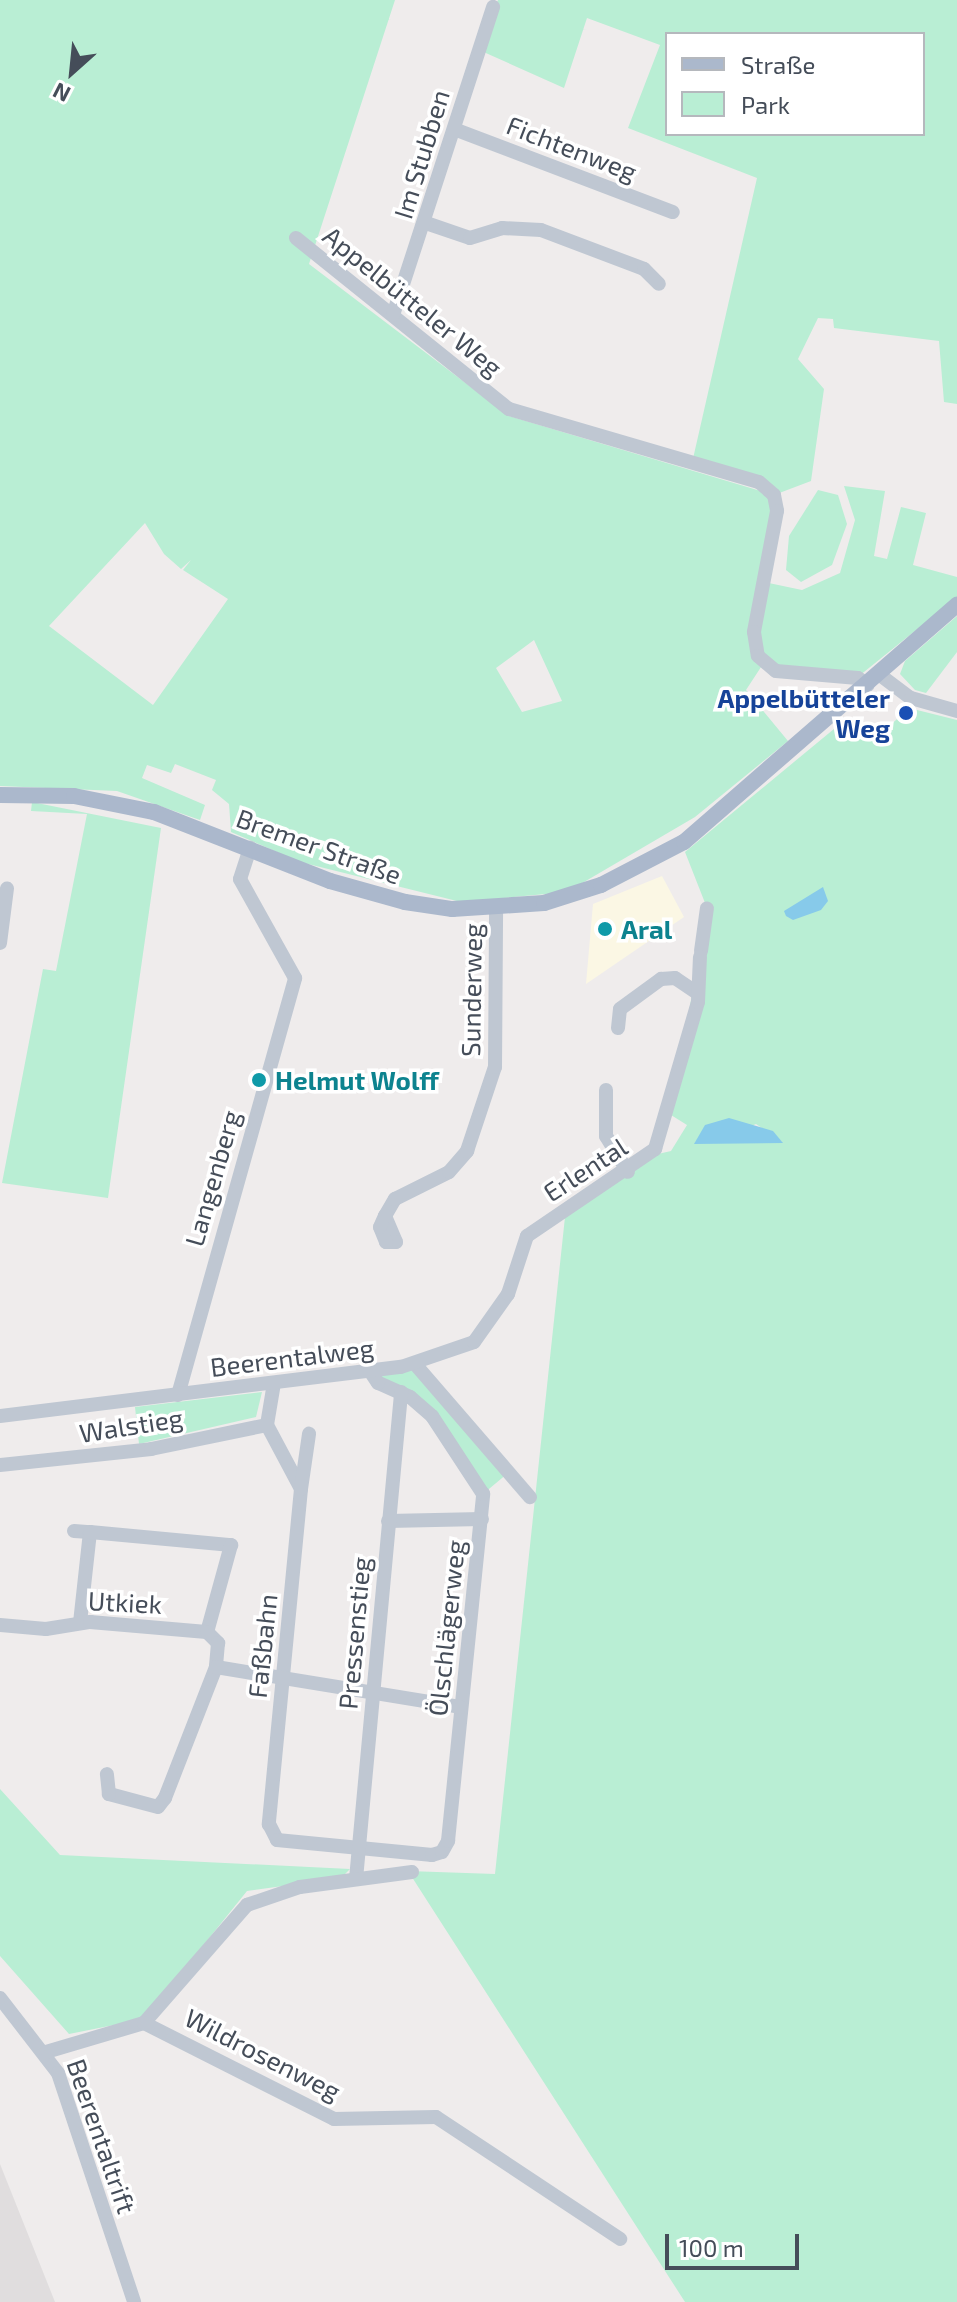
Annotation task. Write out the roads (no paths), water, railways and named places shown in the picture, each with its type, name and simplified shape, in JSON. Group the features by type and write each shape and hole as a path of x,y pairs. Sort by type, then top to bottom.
{"main road":[{"name":"Bremer Straße","path":"0,795 110,802 250,848 365,892 452,909 496,909 601,885 684,842 957,605"}],"street":[{"name":"Im Stubben","path":"393,315 426,223 493,7"},
{"name":"Fichtenweg","path":"454,129 673,212"},
{"path":"426,223 470,238 502,228 541,230 644,269 659,284"},
{"name":"Appelbütteler Weg","path":"296,238 509,409 759,482 774,495 777,511 754,632 758,656 776,671 874,680"},
{"path":"874,680 911,698 957,711"},
{"name":"Langenberg","path":"178,1395 295,978 240,879 250,848"},
{"path":"0,943 7,888"},
{"name":"Erlental","path":"415,1364 474,1342 508,1294 527,1236 628,1172 660,1138 696,992 707,908"},
{"name":"Sunderweg","path":"385,1216 395,1199 449,1172 467,1151 495,1067 496,909"},
{"path":"618,1028 620,1009 661,979 675,978 696,992"},
{"path":"606,1090 606,1136 628,1172"},
{"path":"415,1364 530,1497"},
{"name":"Beerentalweg","path":"0,1416 415,1364"},
{"name":"Ölschlägerweg","path":"357,1849 442,1852 482,1519 477,1479 432,1416 401,1392 378,1383 370,1371"},
{"path":"274,1383 267,1425 301,1489"},
{"name":"Pressenstieg","path":"356,1879 401,1392"},
{"name":"Walstieg","path":"0,1465 129,1453 267,1425"},
{"name":"Faßbahn","path":"309,1434 269,1824 277,1840 357,1849"},
{"path":"388,1521 482,1519"},
{"path":"74,1531 231,1545 207,1632 218,1643 216,1667 158,1807 109,1794 107,1774"},
{"path":"80,1622 90,1532"},
{"name":"Utkiek","path":"0,1625 46,1629 80,1622 207,1632"},
{"path":"216,1667 460,1707"},
{"path":"144,2023 247,1905 300,1887 412,1872"},
{"name":"Beerentaltrift","path":"0,1998 46,2052 73,2109 134,2302"},
{"name":"Wildrosenweg","path":"46,2052 144,2023 334,2119 436,2117 620,2239"}],"water":[{"path":"823,887 828,901 821,910 793,920 786,916 784,911"},
{"path":"729,1118 773,1131 783,1143 694,1144 705,1125"}],"place":[{"name":"Appelbütteler Weg","path":"906,713"},
{"name":"Aral","path":"605,929"},
{"name":"Helmut Wolff","path":"259,1080"}]}
